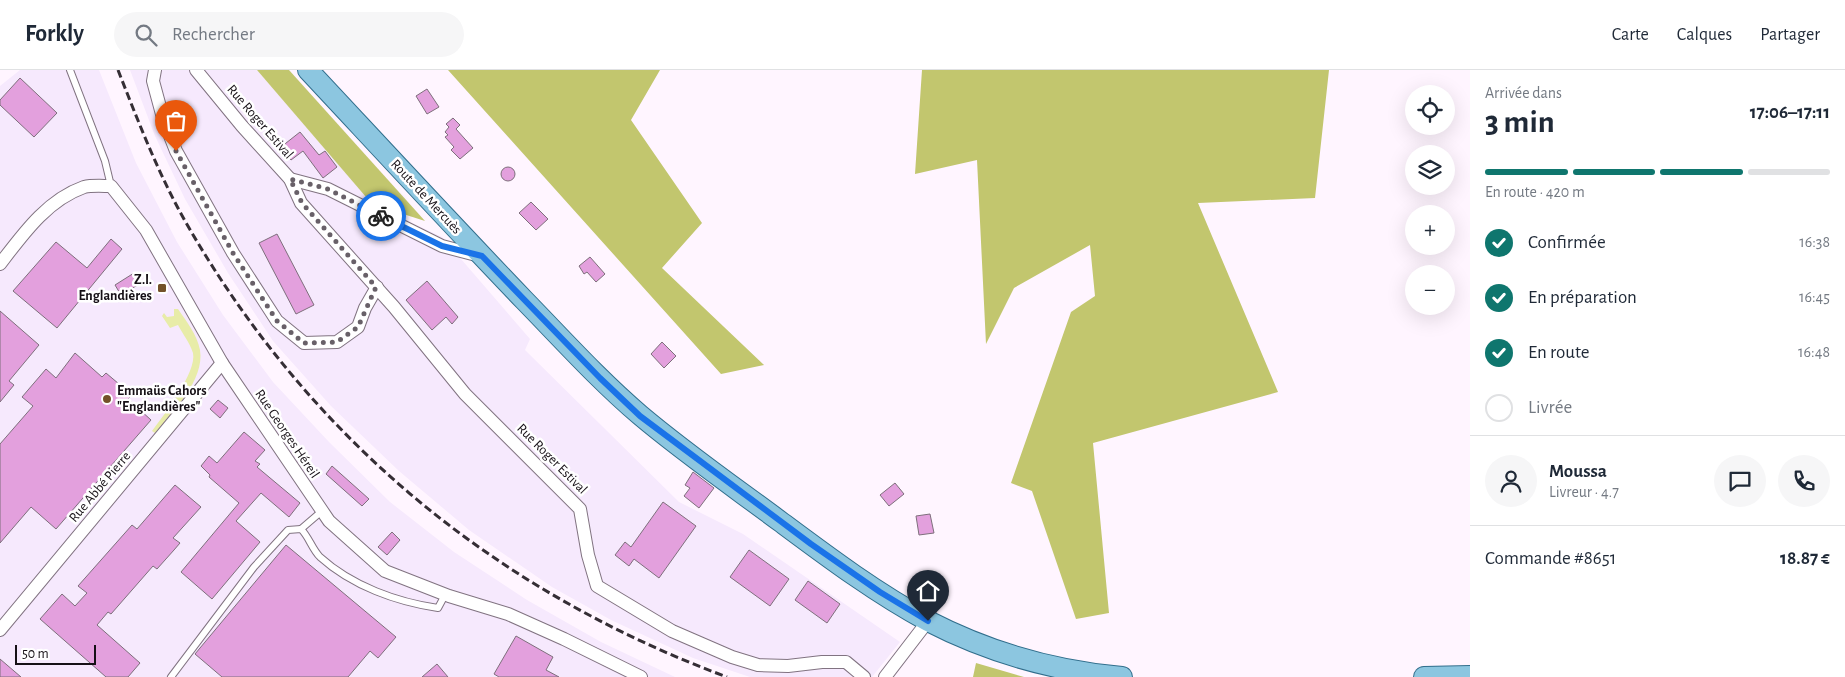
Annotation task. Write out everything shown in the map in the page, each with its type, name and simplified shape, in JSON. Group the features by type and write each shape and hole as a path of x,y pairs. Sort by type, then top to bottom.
{"main road":[{"name":"Route de Mercuès","path":"308,70 482,256 600,378 640,416 811,544 880,592 932,613 1006,653 1056,667 1122,677"},
{"path":"1424,677 1470,676"}],"street":[{"path":"156,70 153,81 163,118 176,151 233,253 277,321 304,343 337,342 358,327 376,287"},
{"name":"Rue Roger Estival","path":"196,70 242,126 290,179 302,203 376,287 465,394 580,509 588,555 597,586 672,632 732,657 758,665 788,666 822,662 846,662 864,677"},
{"path":"290,179 328,189 442,246 482,256"},
{"path":"0,264 23,235 55,201 86,186 111,186"},
{"name":"Rue Georges Héreil","path":"111,186 146,230 222,363 329,521 385,571 445,595 508,614 641,677"},
{"name":"Rue Abbé Pierre","path":"0,630 222,363"},
{"path":"886,677 932,613"}],"lane":[{"path":"70,70 105,161 111,186"},
{"path":"171,677 254,567 288,530 301,528 322,511"},
{"path":"301,528 318,555 354,581 410,604 438,608 445,595"}],"shaded area":[{"path":"20,70 99,70 136,163 177,242 223,315 273,382 329,442 390,502 454,552 527,600 601,642 675,677 0,677 0,86"},
{"path":"130,70 257,70 372,204 442,237 530,339 525,350 679,502 743,534 900,642 872,677 750,677 693,658 611,620 552,587 469,530 399,471 331,406 273,341 228,273 185,199 155,136"}],"green space":[{"path":"257,70 289,70 425,221 372,204"},
{"path":"448,70 660,70 631,120 702,223 662,268 764,365 721,374"},
{"path":"922,70 1329,70 1315,198 1198,203 1278,392 1093,443 1109,613 1076,619 1032,491 1011,483 1071,312 1095,296 1090,245 1014,288 986,344 977,160 915,174"},
{"path":"174,309 178,309 199,344 200,361 197,373 186,395 155,433 152,431 185,382 193,361 192,349 178,325 170,328 162,316 164,313 167,317 174,316"},
{"path":"976,663 1024,677 973,677"}],"building":[{"path":"20,78 57,113 34,137 0,105 0,100"},
{"path":"427,89 439,107 427,114 416,96"},
{"path":"453,118 460,125 456,129 473,148 460,159 451,150 454,147 445,137 448,135 445,132 449,127 446,124"},
{"path":"300,132 319,155 325,151 337,167 323,178 303,151 291,160 281,147"},
{"path":"505,167 511,167 515,174 511,181 505,181 501,177 501,171"},
{"path":"531,202 548,219 536,230 519,213"},
{"path":"277,234 314,305 296,314 259,243"},
{"path":"111,239 122,249 57,328 13,291 56,242 87,268"},
{"path":"590,257 605,274 596,282 587,272 584,274 579,266"},
{"path":"134,273 141,283 121,295 115,285"},
{"path":"427,281 458,317 452,324 446,317 432,330 406,300"},
{"path":"0,311 39,345 9,381 14,385 0,402"},
{"path":"662,342 676,356 664,368 651,354"},
{"path":"75,353 102,377 106,373 132,395 128,399 151,420 56,529 31,507 0,543 0,444 33,406 22,397 46,369 56,378"},
{"path":"218,400 228,408 220,418 210,409"},
{"path":"244,432 265,450 255,461 260,464 257,467 300,503 289,517 261,493 236,521 260,542 212,599 181,572 239,503 209,477 210,475 201,466 209,456 217,463"},
{"path":"332,466 369,499 362,506 326,474"},
{"path":"693,472 714,488 699,508 684,496 690,488 685,485"},
{"path":"895,483 904,494 889,506 880,495"},
{"path":"175,485 201,507 173,538 180,543 174,550 157,569 153,566 111,614 108,612 97,625 140,663 128,677 106,677 40,619 62,594 75,606 87,593 78,586 132,525 137,529"},
{"path":"663,502 696,526 659,578 634,559 629,566 615,555 625,542 631,547"},
{"path":"930,514 934,533 919,535 916,516"},
{"path":"392,532 400,540 387,555 378,547"},
{"path":"286,545 396,637 378,658 370,651 348,677 222,677 195,654"},
{"path":"749,550 789,579 770,606 730,577"},
{"path":"808,581 840,604 827,623 795,600"},
{"path":"516,636 553,657 546,670 559,677 499,677 494,674"},
{"path":"0,659 21,677 0,677"},
{"path":"437,664 448,677 422,677"}],"railway":[{"path":"118,70 157,166 185,221 234,299 289,372 349,438 415,498 485,552 561,600 642,641 727,677"}],"way so far":[{"path":"176,151 233,253 277,321 304,343 337,342 358,327 376,287 302,203 290,179 328,189 381,216"}],"place":[{"name":"Z.I. Englandières","path":"162,288"},
{"name":"Emmaüs Cahors \"Englandières\"","path":"107,399"}],"route":[{"path":"381,216 442,246 482,256 600,378 640,416 811,544 880,592 928,621"}]}
